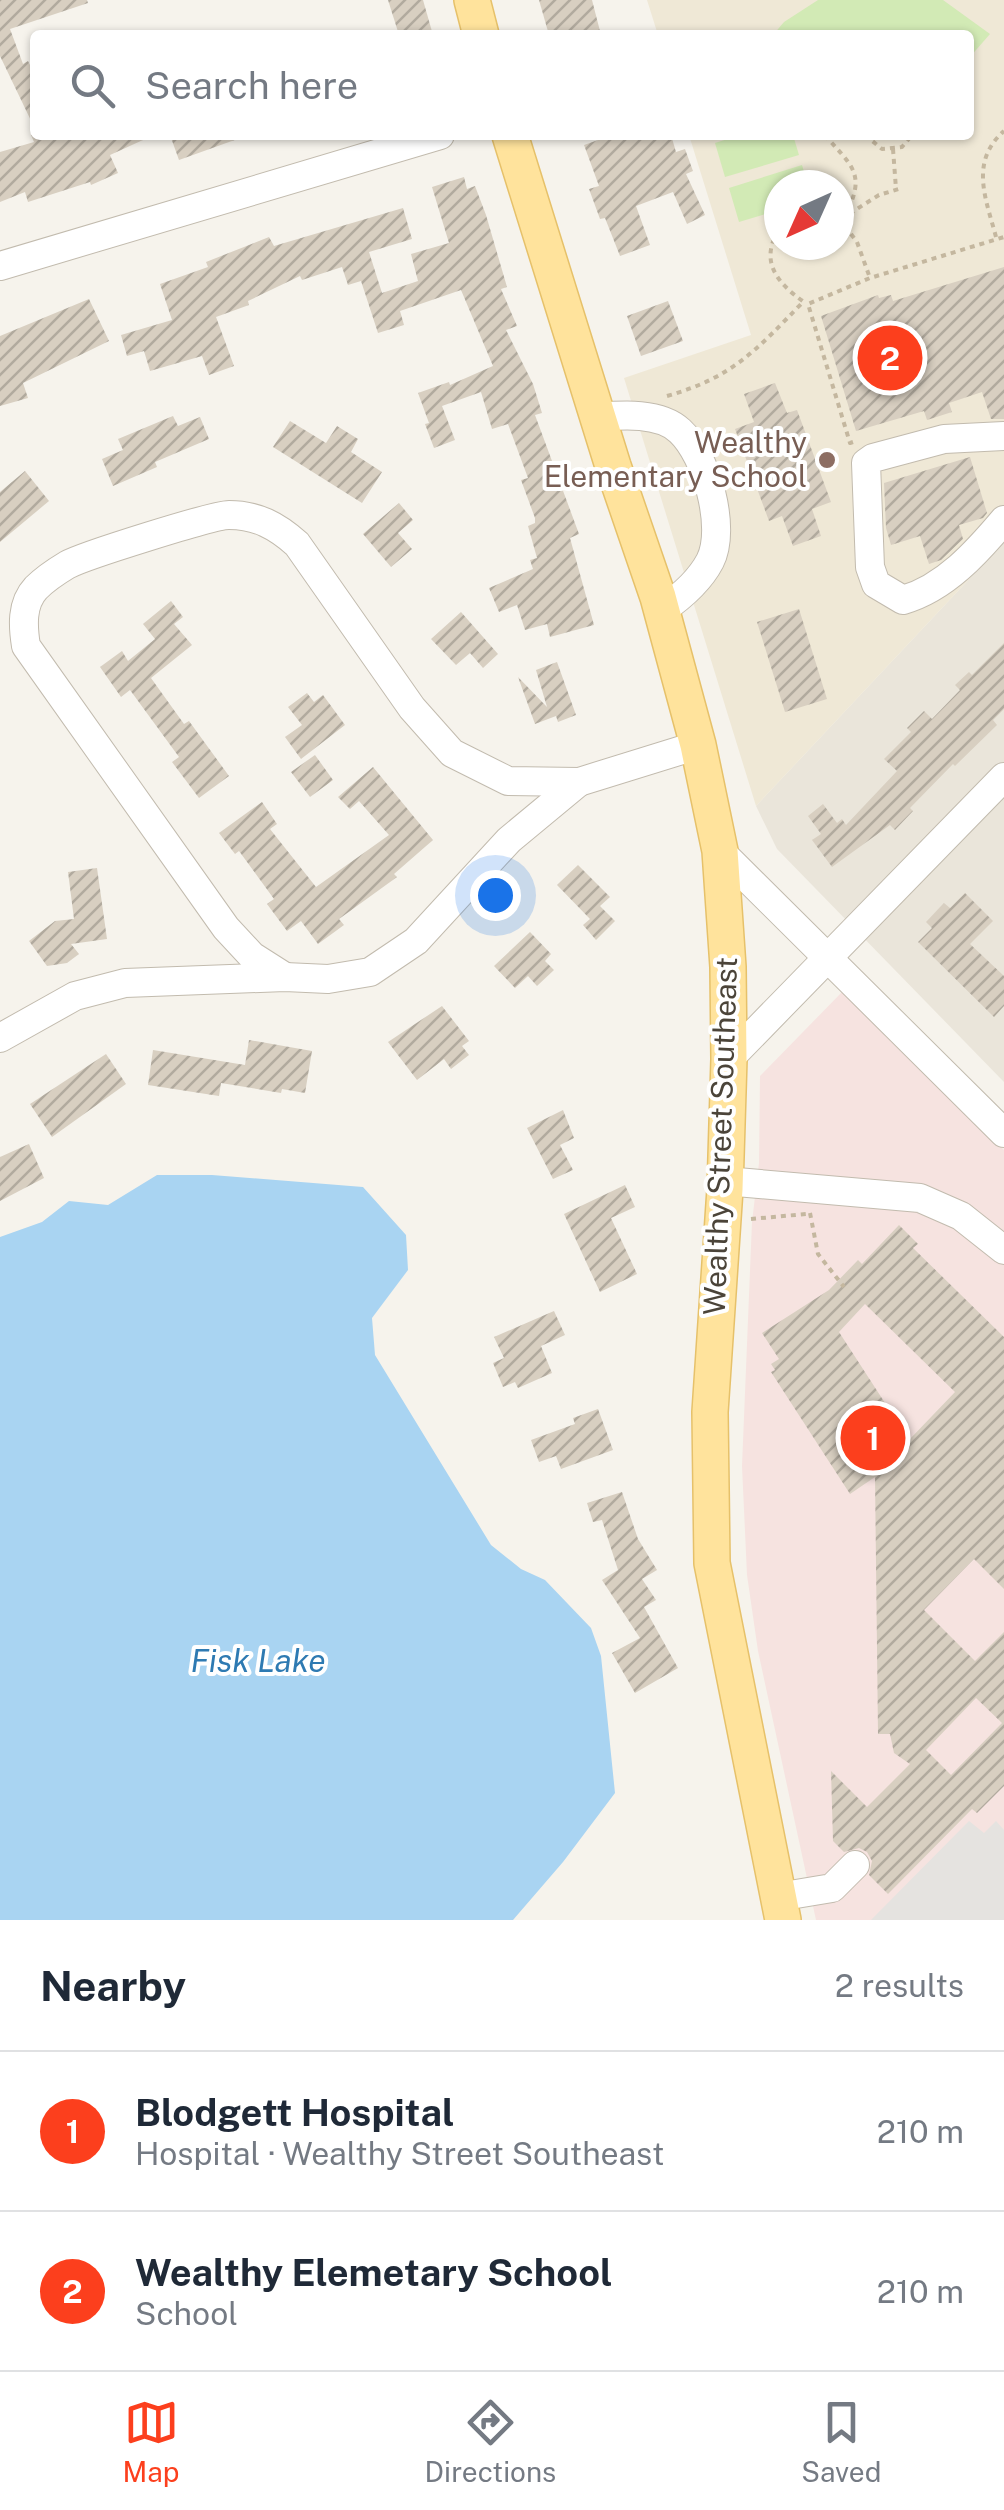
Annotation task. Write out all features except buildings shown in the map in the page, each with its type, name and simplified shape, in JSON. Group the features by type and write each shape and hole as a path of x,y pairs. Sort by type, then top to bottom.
{"main road":[{"path":"472,0 480,30"},
{"name":"Wealthy Street Southeast","path":"512,140 662,610 698,745 720,851 728,967 728,1058 725,1181 710,1412 712,1563 780,1909"}],"street":[{"path":"0,266 423,140"},
{"path":"598,417 628,414 679,429 706,468 717,532 711,559 686,594 662,610"},
{"path":"996,437 944,439 873,458 866,464 870,567 876,584 903,600 920,595 972,558 1004,520"},
{"path":"285,977 252,956 226,928 26,646 23,626 27,603 35,590 69,564 225,514 255,518 277,526 297,544 412,708 452,752 508,781 578,782 698,745"},
{"path":"728,1058 1004,777"},
{"path":"0,1038 75,996 126,983 328,979 370,972 416,941 509,840 578,782"},
{"path":"720,851 1004,1132"},
{"path":"725,1181 920,1198 961,1216 1004,1250"},
{"path":"780,1909 832,1888 855,1865"}],"path":[{"path":"996,239 981,173 988,149 1004,131"},
{"path":"829,140 854,170 854,197"},
{"path":"872,140 882,149 902,147 908,140"},
{"path":"854,210 899,189 892,148"},
{"path":"662,398 713,381 735,368 806,303 870,278 1004,237"},
{"path":"854,238 870,278"},
{"path":"769,260 782,284 806,303 850,443"},
{"path":"750,1219 813,1212 818,1254 844,1287"}],"shaded area":[{"name":"Wealthy Elementary School","path":"647,0 1004,0 1004,542 756,806 624,378 751,335 691,140 974,140 974,30 656,30"},
{"path":"1004,542 1004,1082 777,849 756,806"},
{"path":"843,991 1004,1150 1004,1920 816,1920 758,1651 747,1575 742,1466 752,1222 759,1163 760,1076"},
{"path":"969,1821 984,1833 996,1821 1004,1830 1004,1920 871,1920"}],"green space":[{"path":"818,0 943,0 990,34 974,52 974,30 777,30"},
{"path":"794,140 799,155 725,177 715,143"},
{"path":"764,177 764,214 739,222 729,188"}],"water":[{"name":"Fisk Lake","path":"157,1175 212,1175 363,1187 406,1235 408,1270 372,1318 375,1355 491,1545 521,1569 545,1580 591,1628 601,1656 615,1793 513,1920 0,1920 0,1237 42,1222 69,1201 108,1205"}],"place":[{"name":"Wealthy Elemetary School","path":"890,358"},
{"name":"Wealthy Elementary School","path":"827,460"},
{"name":"Blodgett Hospital","path":"873,1438"}]}
